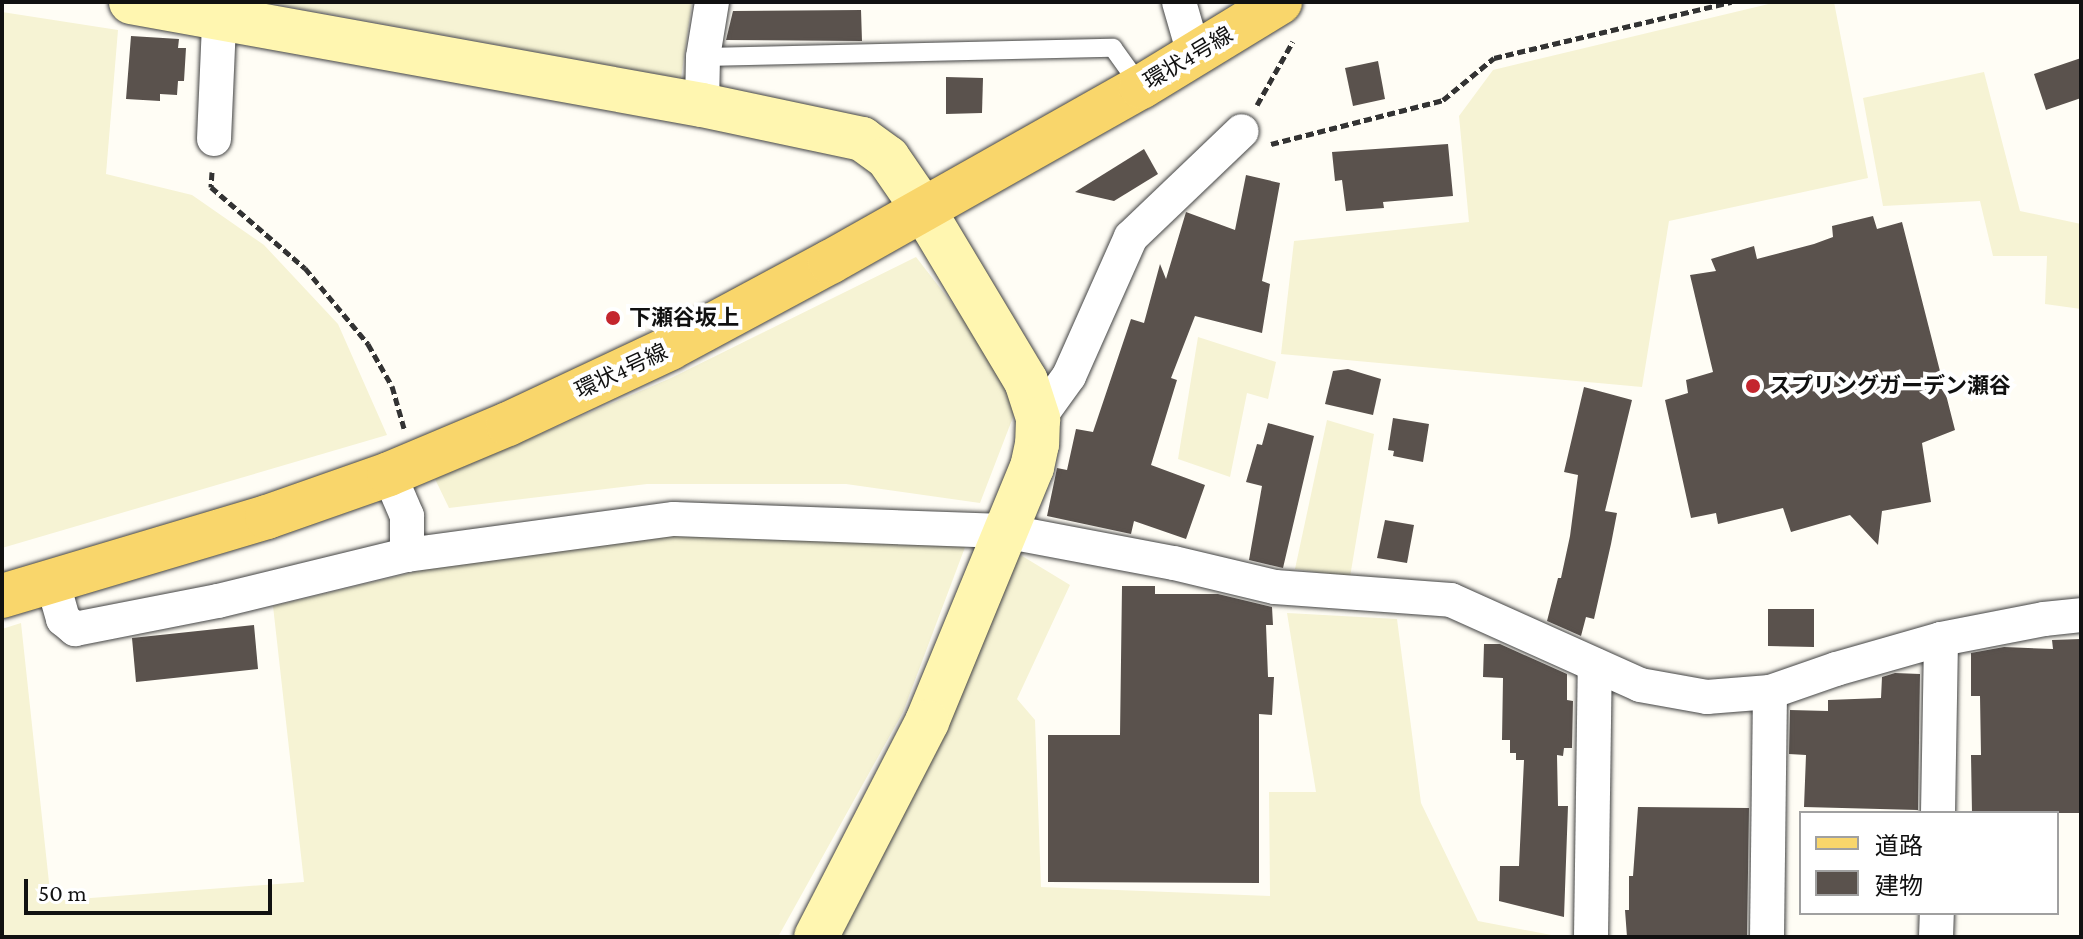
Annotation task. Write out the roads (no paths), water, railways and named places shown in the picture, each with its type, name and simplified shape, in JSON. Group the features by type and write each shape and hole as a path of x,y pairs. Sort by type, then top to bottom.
{"main road":[{"name":"環状4号線","path":"2,596 267,517 401,469 508,424 670,348 1141,87 1194,54 1290,15"}],"street":[{"path":"131,2 220,10 702,105 862,139 888,158 923,209 1026,381 1038,419 1032,467 927,722 816,937"},
{"path":"702,105 703,57 712,2"},
{"path":"1179,2 1194,54"},
{"path":"214,139 220,10"},
{"path":"1038,419 1069,376 1131,237 1242,131"},
{"path":"401,469 407,516 407,555"},
{"path":"52,580 63,619 75,629 218,601 407,555 674,519 1004,531 1174,563 1275,587 1451,600 1640,685 1707,697 1770,692 1836,669 1941,639 2081,615"},
{"path":"1938,811 1941,639"},
{"path":"1591,937 1595,665"},
{"path":"1767,937 1770,692"},
{"path":"1936,937 1937,915"}],"lane":[{"path":"703,57 1113,48 1141,87"}],"place":[{"name":"下瀬谷坂上","path":"613,318"},
{"name":"スプリングガーデン瀬谷","path":"1753,386"}]}
